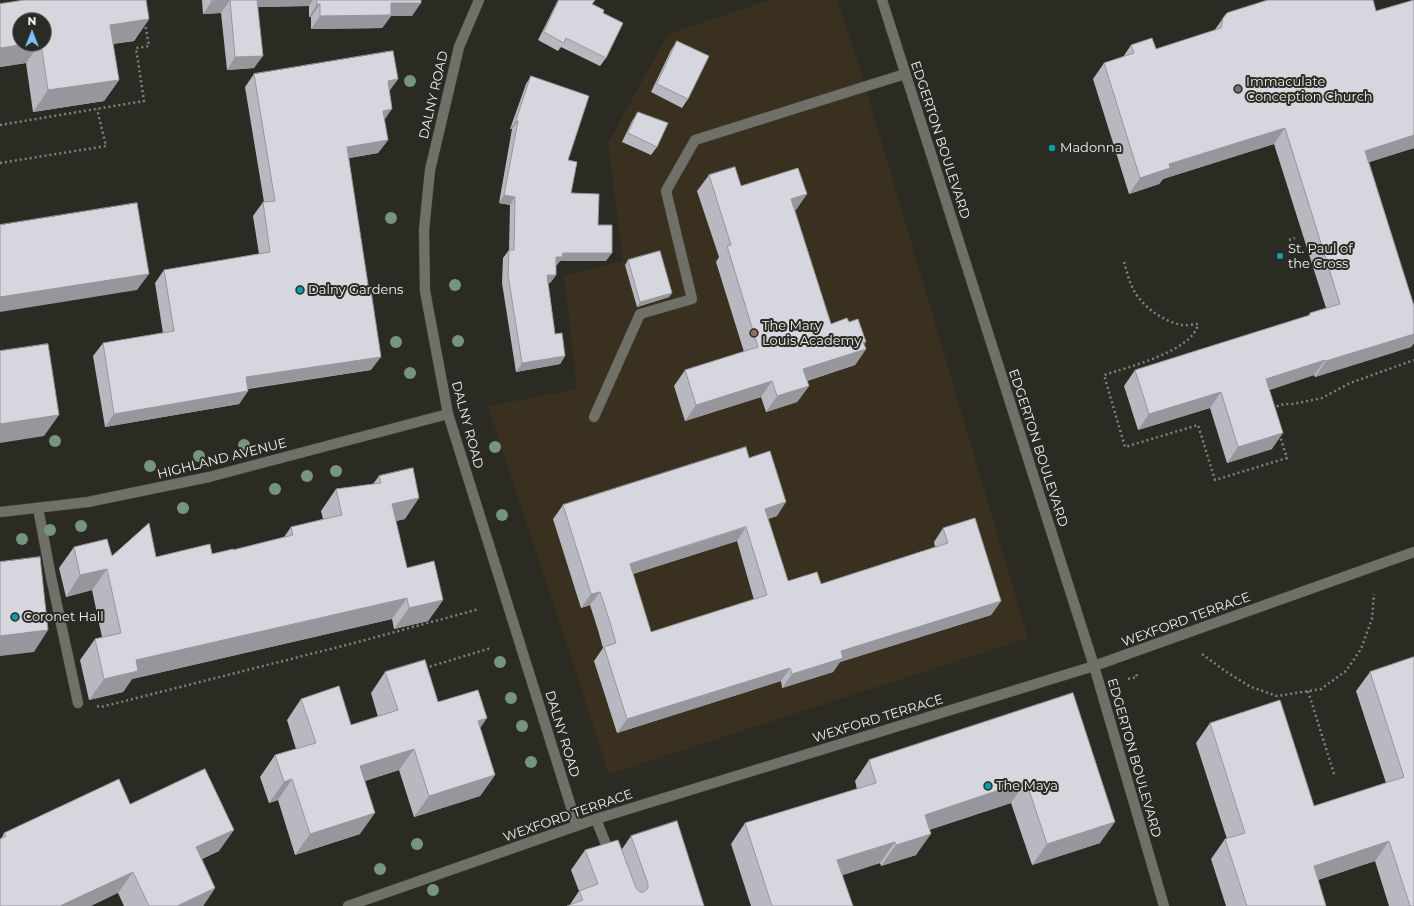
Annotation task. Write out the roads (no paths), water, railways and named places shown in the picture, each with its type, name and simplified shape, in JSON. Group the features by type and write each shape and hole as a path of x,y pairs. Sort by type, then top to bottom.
{"street":[{"name":"DALNY ROAD","path":"479,0 459,47 430,170 424,230 425,291 448,414 577,826"},
{"name":"EDGERTON BOULEVARD","path":"882,0 1094,666 1164,906"},
{"path":"594,417 640,314 692,298 666,191 695,140 905,74"},
{"name":"HIGHLAND AVENUE","path":"0,512 88,502 209,477 448,414"},
{"path":"38,508 78,703"},
{"name":"WEXFORD TERRACE","path":"348,906 596,819 1094,666 1414,552"},
{"path":"596,819 614,867"}],"place":[{"name":"Immaculate Conception Church","path":"1238,89"},
{"name":"Madonna","path":"1052,148"},
{"name":"St. Paul of the Cross","path":"1280,256"},
{"name":"Dalny Gardens","path":"300,290"},
{"name":"The Mary Louis Academy","path":"754,333"},
{"name":"Coronet Hall","path":"15,617"},
{"name":"The Maya","path":"988,786"}]}
